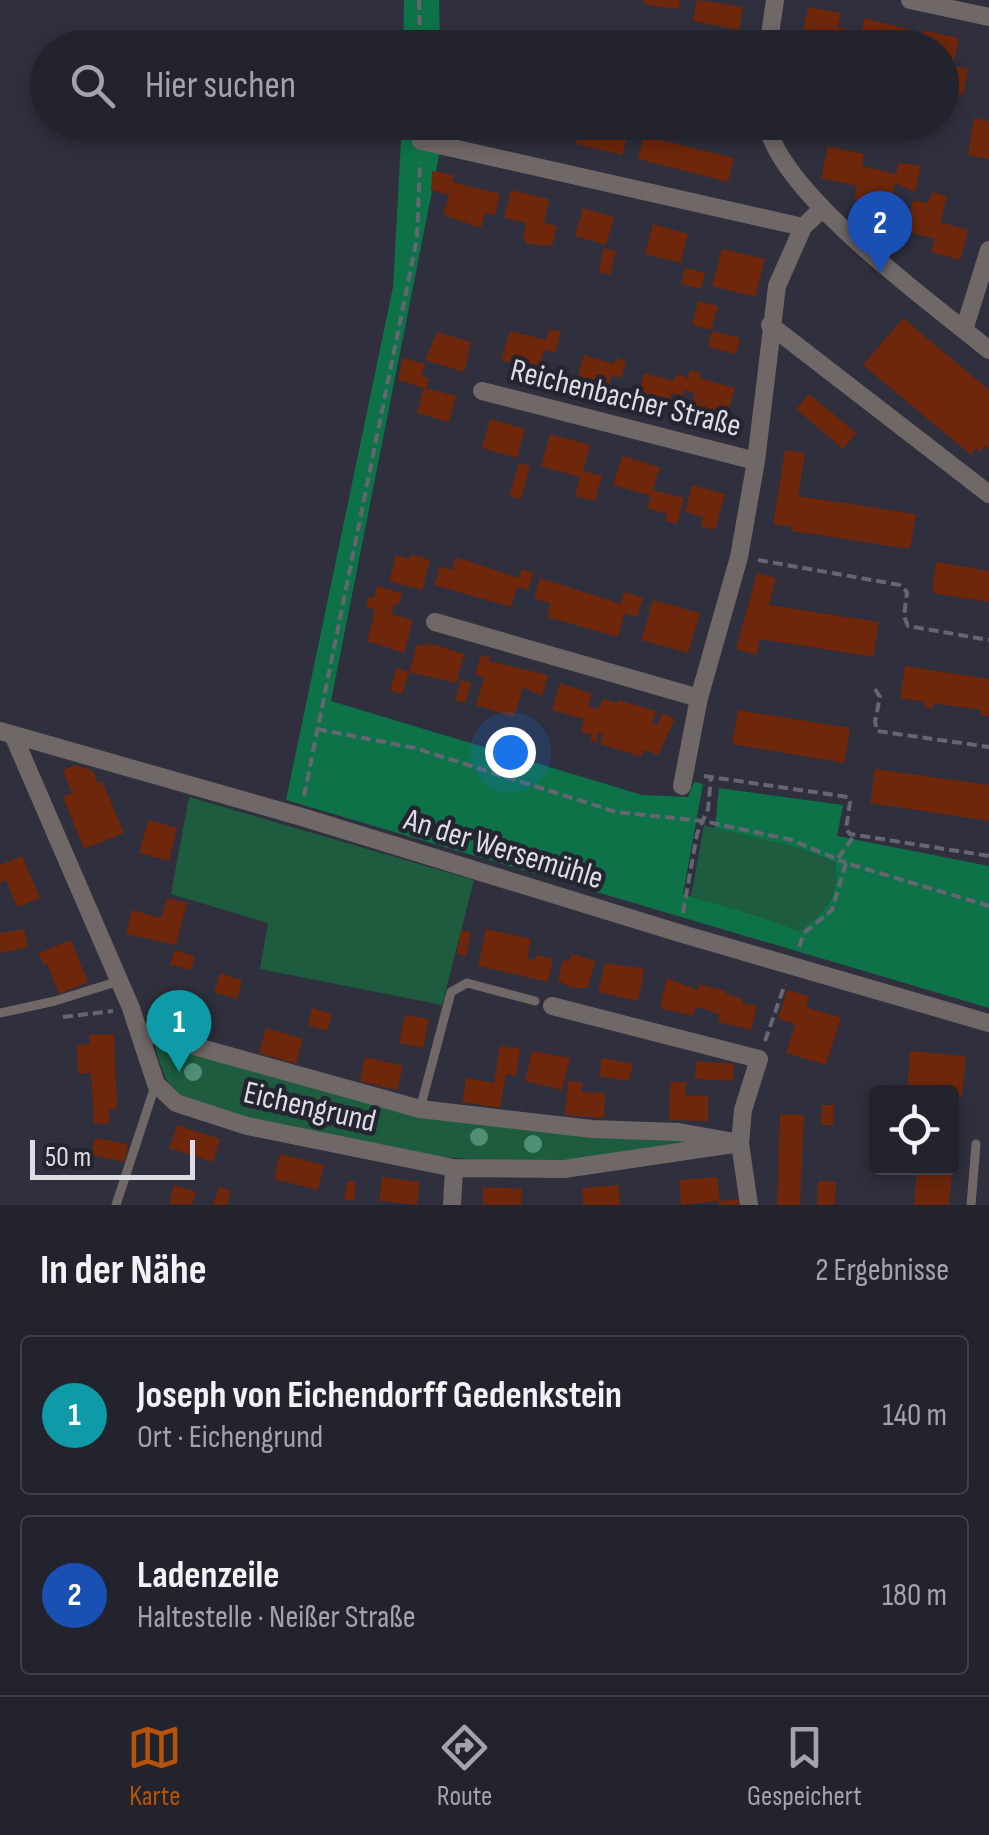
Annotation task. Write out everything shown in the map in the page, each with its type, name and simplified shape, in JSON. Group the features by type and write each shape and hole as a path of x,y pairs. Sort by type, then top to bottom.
{"street":[{"path":"771,30 775,0"},
{"path":"910,0 989,18"},
{"path":"771,140 790,175 822,209 989,350"},
{"path":"421,141 803,227"},
{"name":"Reichenbacher Straße","path":"683,780 698,698 739,557 756,461 777,286 803,227 822,209"},
{"path":"964,330 989,250"},
{"path":"770,325 989,494"},
{"name":"Reichenbacher Straße","path":"482,391 756,461"},
{"path":"435,622 698,698"},
{"path":"6,733 132,1008 156,1084"},
{"name":"An der Wersemühle","path":"6,733 302,817 989,1024"},
{"name":"Eichengrund","path":"543,1003 759,1059"},
{"name":"Eichengrund","path":"140,1032 420,1108 592,1129 679,1132 740,1143"},
{"path":"749,1205 740,1143 742,1110 759,1059"},
{"name":"Eichengrund","path":"156,1084 176,1103 247,1126 454,1168 564,1169 740,1143"},
{"path":"452,1205 454,1168"}],"lane":[{"path":"0,1013 120,980"},
{"name":"Eichengrund","path":"420,1108 451,992 467,984 543,1003"},
{"path":"116,1205 156,1084"},
{"path":"971,1205 976,1144"}],"path":[{"path":"419,0 420,30"},
{"path":"302,817 417,238 421,141"},
{"path":"739,557 900,584 907,592 904,616 908,626 989,640"},
{"path":"874,689 880,697 877,731 989,748"},
{"path":"317,728 416,748 616,812 703,821 792,840 846,863 989,906"},
{"path":"683,780 711,776 848,797 846,829 854,836 989,856"},
{"path":"680,933 696,834 708,808 711,776"},
{"path":"838,858 854,836"},
{"path":"759,1059 804,933 832,910 846,863"},
{"path":"59,1017 132,1008"}],"green space":[{"path":"404,0 439,0 440,30 403,30"},
{"path":"401,140 440,140 331,701 642,795 688,797 694,782 703,784 683,894 800,932 833,895 835,862 799,848 715,828 719,788 843,805 837,836 989,866 989,1008 286,800 393,287"},
{"path":"189,797 474,880 442,1005 260,969 268,923 171,894"},
{"path":"704,825 799,848 835,862 835,886 829,903 800,933 691,896"},
{"path":"164,1045 420,1113 684,1138 687,1143 594,1158 531,1161 468,1159 386,1148 238,1116 190,1100 173,1090 166,1079 155,1047"}],"building":[{"path":"641,0 680,0 678,9 648,5"},
{"path":"697,0 743,7 739,30 693,21"},
{"path":"808,7 841,13 838,27 847,29 847,30 803,30"},
{"path":"864,18 912,30 862,30"},
{"path":"959,67 968,69 963,95 959,94"},
{"path":"974,118 989,121 989,159 968,155"},
{"path":"577,140 626,140 622,155 576,144"},
{"path":"643,140 660,140 734,158 728,182 638,159"},
{"path":"828,146 864,154 862,166 896,174 898,163 921,166 915,192 895,183 890,206 854,199 857,186 821,178"},
{"path":"432,171 454,175 452,182 500,194 495,215 485,213 481,228 443,215 449,195 431,190"},
{"path":"511,190 549,199 544,223 557,226 552,246 527,244 523,237 526,223 504,218"},
{"path":"933,192 947,196 940,222 968,230 960,260 931,252 935,239 905,231 913,200 927,203"},
{"path":"583,208 614,217 606,245 575,236"},
{"path":"653,224 688,234 681,263 645,254"},
{"path":"604,248 616,251 610,275 599,272"},
{"path":"722,249 765,259 755,297 712,286"},
{"path":"685,268 705,273 701,289 681,284"},
{"path":"698,301 718,306 711,330 692,325"},
{"path":"903,318 989,390 989,448 986,445 981,452 976,448 971,455 863,365"},
{"path":"549,329 561,332 555,353 544,350 538,371 501,360 510,331 546,340"},
{"path":"712,331 740,338 736,354 708,347"},
{"path":"437,332 471,342 464,372 425,360"},
{"path":"584,355 614,364 616,358 626,361 621,378 612,375 607,390 577,380"},
{"path":"403,358 425,364 421,376 429,378 426,388 456,396 449,422 417,413 424,388 398,380"},
{"path":"690,370 701,373 699,378 735,388 727,416 691,406 695,393 685,390 683,396 672,393 668,407 637,399 644,373 674,381 676,374 688,378"},
{"path":"809,394 856,433 843,449 796,409"},
{"path":"490,419 525,429 517,458 482,448"},
{"path":"550,434 590,445 583,471 602,476 595,501 575,496 580,477 541,466"},
{"path":"785,450 805,453 798,496 916,514 910,549 792,531 793,527 773,524"},
{"path":"622,456 660,467 653,490 684,498 677,524 665,521 667,514 647,508 651,496 613,485"},
{"path":"519,463 530,466 521,499 509,496"},
{"path":"692,485 725,494 715,530 701,526 703,517 685,512"},
{"path":"411,554 430,560 422,590 389,581 396,555 410,559"},
{"path":"456,557 519,578 522,569 534,573 528,590 517,587 511,607 434,585 440,566 452,570"},
{"path":"936,562 989,571 989,602 932,593"},
{"path":"757,573 776,578 769,605 879,622 873,657 760,639 756,655 736,649"},
{"path":"540,578 621,604 624,592 643,598 637,617 624,613 618,637 547,617 550,603 534,599"},
{"path":"377,586 402,593 391,614 413,620 404,653 367,641 375,610 366,607"},
{"path":"653,600 700,613 688,653 641,640"},
{"path":"428,643 464,654 456,683 409,672 417,644"},
{"path":"481,655 489,657 489,661 548,675 542,696 523,687 514,717 476,705 484,677 475,674"},
{"path":"905,666 989,679 989,716 980,715 981,710 934,703 934,708 924,707 925,702 900,698"},
{"path":"396,668 409,672 402,694 390,690"},
{"path":"461,680 471,683 465,703 455,700"},
{"path":"560,683 592,694 588,706 598,709 603,699 617,703 618,700 656,711 652,723 658,725 662,713 675,719 658,755 644,750 642,757 600,744 603,734 599,732 596,742 590,741 592,735 581,732 584,719 552,710"},
{"path":"738,710 850,728 844,763 732,744"},
{"path":"76,765 93,771 97,783 102,781 124,833 84,849 63,797 72,793 63,770"},
{"path":"875,769 989,785 989,821 870,803"},
{"path":"148,820 177,828 169,861 139,853"},
{"path":"22,856 40,898 17,907 6,880 0,883 0,865"},
{"path":"167,898 187,903 176,945 126,934 132,910 161,918"},
{"path":"24,929 28,947 0,953 0,933"},
{"path":"486,929 531,939 527,958 535,960 536,955 553,959 548,982 478,966"},
{"path":"461,930 471,932 466,956 457,954"},
{"path":"71,940 88,982 59,994 47,963 43,964 38,953"},
{"path":"174,950 195,956 191,970 170,965"},
{"path":"573,954 595,961 588,988 573,988 558,981 563,960 568,961"},
{"path":"605,963 642,968 638,1001 598,992"},
{"path":"220,973 242,980 237,999 214,992"},
{"path":"667,978 697,990 699,984 726,991 743,999 742,1003 757,1006 751,1030 718,1022 720,1015 708,1010 695,1007 693,1016 660,1008"},
{"path":"787,990 809,996 806,1007 841,1018 826,1065 786,1053 795,1024 778,1019"},
{"path":"170,995 206,1008 197,1031 161,1018"},
{"path":"312,1008 332,1014 327,1031 308,1025"},
{"path":"405,1015 429,1019 423,1048 399,1043"},
{"path":"266,1028 303,1039 296,1064 259,1053"},
{"path":"114,1034 117,1109 109,1109 109,1123 94,1124 91,1073 78,1074 77,1045 90,1044 89,1035"},
{"path":"500,1046 520,1049 516,1076 506,1074 500,1108 462,1102 466,1078 494,1083"},
{"path":"532,1051 570,1058 562,1090 525,1081"},
{"path":"910,1051 966,1056 962,1097 959,1085 908,1085"},
{"path":"365,1057 403,1066 397,1090 360,1081"},
{"path":"602,1058 633,1064 629,1081 599,1076"},
{"path":"696,1061 734,1064 733,1081 695,1079"},
{"path":"568,1081 582,1082 582,1092 605,1093 604,1118 565,1115"},
{"path":"670,1082 686,1082 685,1095 708,1096 708,1121 669,1120"},
{"path":"822,1105 834,1105 833,1125 821,1125"},
{"path":"780,1114 804,1115 800,1205 777,1205"},
{"path":"177,1125 220,1139 213,1162 169,1148"},
{"path":"95,1138 128,1144 125,1162 91,1155"},
{"path":"280,1154 324,1165 318,1190 274,1179"},
{"path":"916,1175 951,1175 949,1205 914,1205"},
{"path":"382,1177 420,1182 417,1205 379,1201"},
{"path":"717,1177 720,1201 738,1199 739,1205 719,1205 718,1201 681,1205 679,1180"},
{"path":"347,1181 356,1182 354,1201 344,1199"},
{"path":"818,1181 836,1182 835,1205 817,1205"},
{"path":"174,1185 196,1192 192,1205 169,1204"},
{"path":"619,1185 620,1205 583,1205 582,1188"},
{"path":"219,1187 231,1190 227,1205 213,1205"},
{"path":"483,1187 522,1189 521,1205 483,1205"}],"place":[{"name":"Ladenzeile","path":"880,273"},
{"name":"Joseph von Eichendorff Gedenkstein","path":"179,1072"}]}
